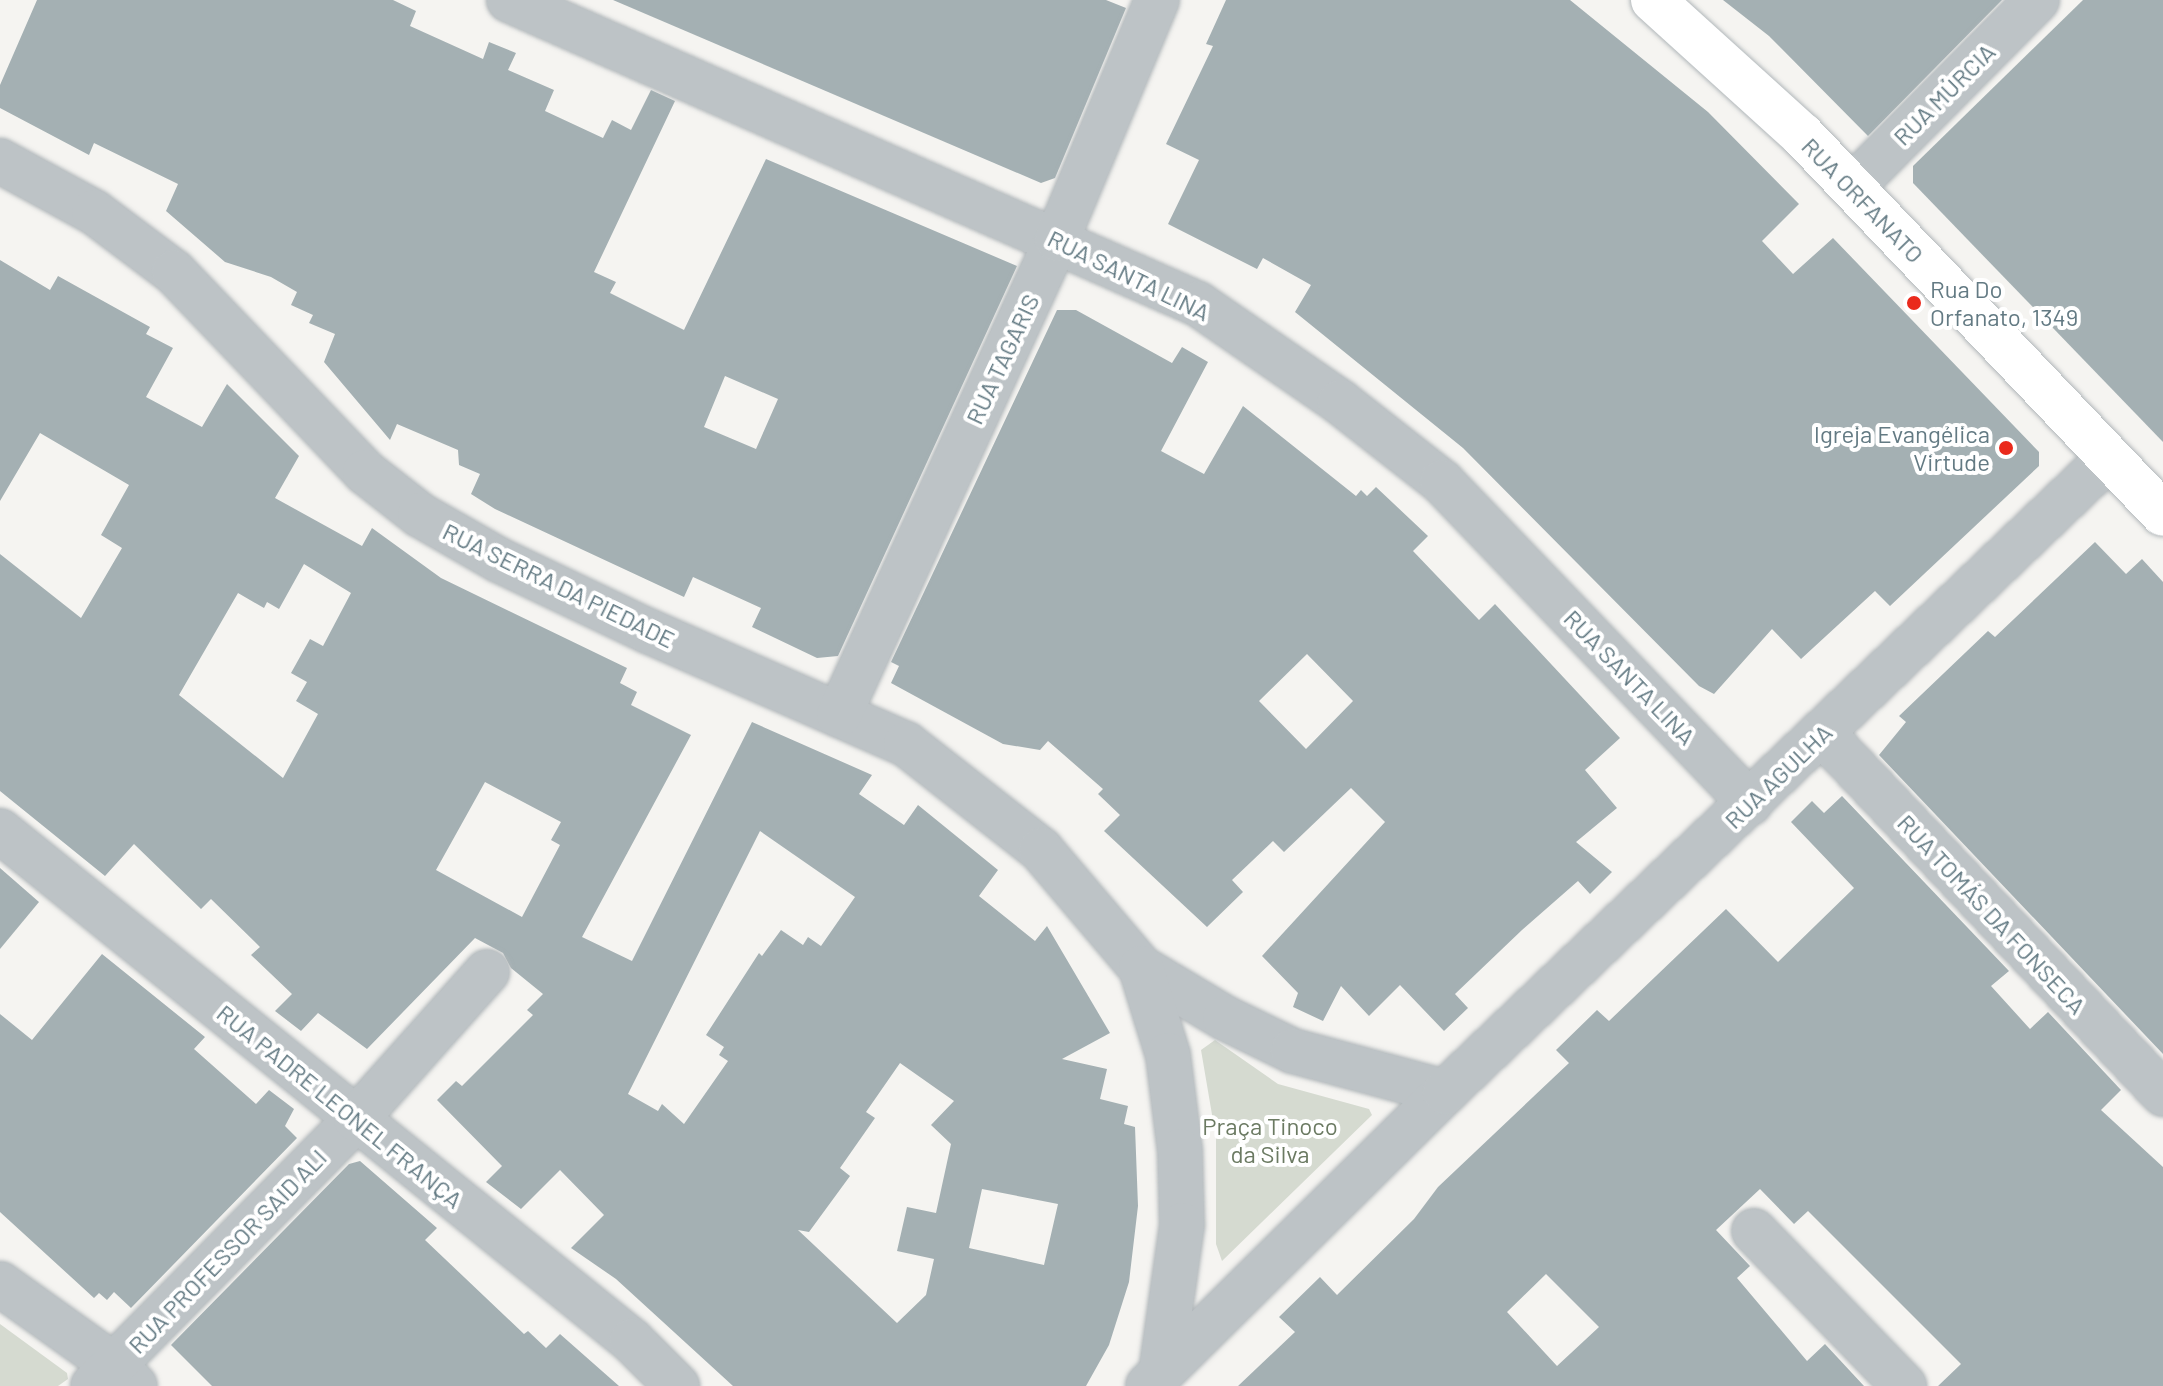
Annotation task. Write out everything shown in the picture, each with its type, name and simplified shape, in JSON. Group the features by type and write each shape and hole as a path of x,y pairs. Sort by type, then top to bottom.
{"main road":[{"name":"RUA ORFANATO","path":"1653,0 1852,187 2163,514"}],"street":[{"name":"RUA SANTA LINA","path":"509,0 1057,239 1198,304 1340,402 1442,482 1750,803"},
{"name":"RUA TAGARIS","path":"839,715 1057,239 1157,0"},
{"name":"RUA MÚRCIA","path":"1852,187 2037,0"},
{"name":"RUA SERRA DA PIEDADE","path":"0,161 94,212 174,272 365,472 420,515 540,579 906,744 1041,850 1141,968"},
{"name":"RUA AGULHA","path":"1445,1092 2109,458"},
{"name":"RUA TOMÁS DA FONSECA","path":"1822,733 2163,1094"},
{"name":"RUA PADRE LEONEL FRANÇA","path":"0,831 632,1341 677,1386"},
{"path":"1141,968 1293,1051 1445,1092"},
{"path":"1141,968 1168,1055 1180,1151 1182,1225 1155,1380"},
{"name":"RUA PROFESSOR SAID ALI","path":"114,1379 356,1119 487,972"},
{"path":"1155,1380 1445,1092"},
{"path":"1754,1231 1904,1386"},
{"path":"0,1284 114,1379"}],"green space":[{"name":"Praça Tinoco da Silva","path":"1215,1040 1278,1084 1369,1109 1372,1115 1222,1261 1216,1244 1216,1138 1201,1050"},
{"path":"0,1324 67,1373 68,1379 58,1386 0,1386"}],"building":[{"path":"37,0 393,0 416,11 410,26 483,59 489,42 516,53 508,70 554,90 545,111 603,138 612,120 631,130 651,90 675,101 594,272 616,282 610,293 684,330 766,159 1017,266 838,656 817,658 752,627 761,608 693,577 684,597 495,509 471,494 480,474 459,465 458,450 397,424 390,440 324,362 335,334 309,323 313,315 291,305 297,292 271,277 225,262 166,211 178,184 94,143 89,155 0,108 0,85","holes":["725,376 778,399 756,449 704,427"]},
{"path":"613,0 1106,0 1126,8 1055,178 1041,183"},
{"path":"1226,0 1570,0 1708,112 1799,204 1762,241 1793,274 1833,238 2039,452 2039,466 1890,606 1875,591 1801,659 1772,629 1714,694 1699,686 1463,448 1295,312 1311,285 1263,258 1257,269 1168,224 1199,160 1166,144 1213,46 1206,44"},
{"path":"1723,0 2002,0 1868,136 1769,36"},
{"path":"2083,0 2163,0 2163,442 1913,183 1913,166"},
{"path":"0,260 50,290 58,276 150,327 146,334 173,348 146,397 202,427 227,384 299,456 275,498 362,546 372,528 441,578 627,668 620,683 637,692 631,705 691,735 582,937 632,961 752,722 872,775 859,794 904,825 918,805 998,870 979,896 1035,941 1047,926 1110,1033 1062,1059 1107,1069 1100,1099 1128,1106 1124,1124 1135,1127 1138,1206 1129,1282 1109,1345 1086,1386 733,1386 616,1279 571,1248 604,1215 560,1170 521,1209 486,1182 502,1166 437,1100 456,1081 462,1086 533,1015 527,1010 543,994 511,968 503,953 475,938 367,1049 318,1013 301,1031 275,1011 292,994 251,955 260,947 211,899 201,909 134,844 105,876 0,791 0,554 81,618 122,548 101,535 129,485 40,433 0,501","holes":["304,564 351,593 323,646 310,639 291,673 307,682 296,701 318,714 283,778 179,695 238,593 264,608 267,602 279,609","485,782 561,822 551,840 560,845 522,917 436,870","760,831 855,897 821,946 808,937 803,945 781,930 762,956 759,953 706,1035 724,1047 719,1055 728,1061 684,1124 662,1104 658,1111 628,1094","900,1063 954,1101 931,1125 951,1144 936,1213 907,1207 897,1251 934,1259 926,1295 897,1323 798,1230 809,1232 850,1176 840,1168 875,1118 866,1112","982,1189 1058,1204 1044,1265 969,1248"]},
{"path":"1057,310 1076,310 1172,363 1182,347 1208,362 1161,451 1204,474 1243,406 1356,496 1361,490 1367,496 1376,487 1428,536 1413,551 1479,620 1495,604 1620,738 1585,770 1617,808 1576,842 1612,872 1590,894 1578,881 1522,930 1455,994 1468,1008 1444,1031 1400,985 1369,1016 1341,986 1323,1021 1293,1007 1298,993 1262,956 1385,822 1351,788 1284,852 1273,841 1232,880 1243,892 1207,927 1104,831 1120,815 1098,794 1103,789 1048,741 1040,750 1003,744 891,683 899,666 891,662","holes":["1307,654 1353,701 1306,749 1259,701"]},
{"path":"2095,542 2126,574 2142,559 2163,582 2163,1054 1879,755 1906,722 1899,716 1988,631 1995,637"},
{"path":"1842,796 2009,971 1991,986 2030,1029 2048,1012 2121,1090 2101,1110 2163,1167 2163,1386 1938,1386 1961,1364 1808,1211 1794,1224 1760,1189 1716,1230 1750,1266 1737,1278 1807,1361 1825,1344 1864,1386 1238,1386 1295,1332 1279,1317 1320,1277 1337,1295 1414,1219 1438,1187 1569,1063 1556,1050 1597,1010 1609,1021 1726,909 1778,962 1854,888 1791,822 1812,801 1824,813","holes":["1546,1274 1599,1327 1557,1366 1507,1312"]},
{"path":"0,868 39,902 0,949"},
{"path":"102,954 205,1037 194,1049 256,1104 269,1090 294,1109 285,1126 297,1138 131,1308 114,1292 107,1300 99,1293 94,1298 0,1212 0,1014 32,1040"},
{"path":"360,1161 437,1228 425,1240 524,1334 528,1331 546,1348 560,1334 619,1386 212,1386 171,1345 349,1164"}],"place":[{"name":"Rua Do Orfanato, 1349","path":"1914,303"},
{"name":"Igreja Evangélica Virtude","path":"2006,448"}]}
